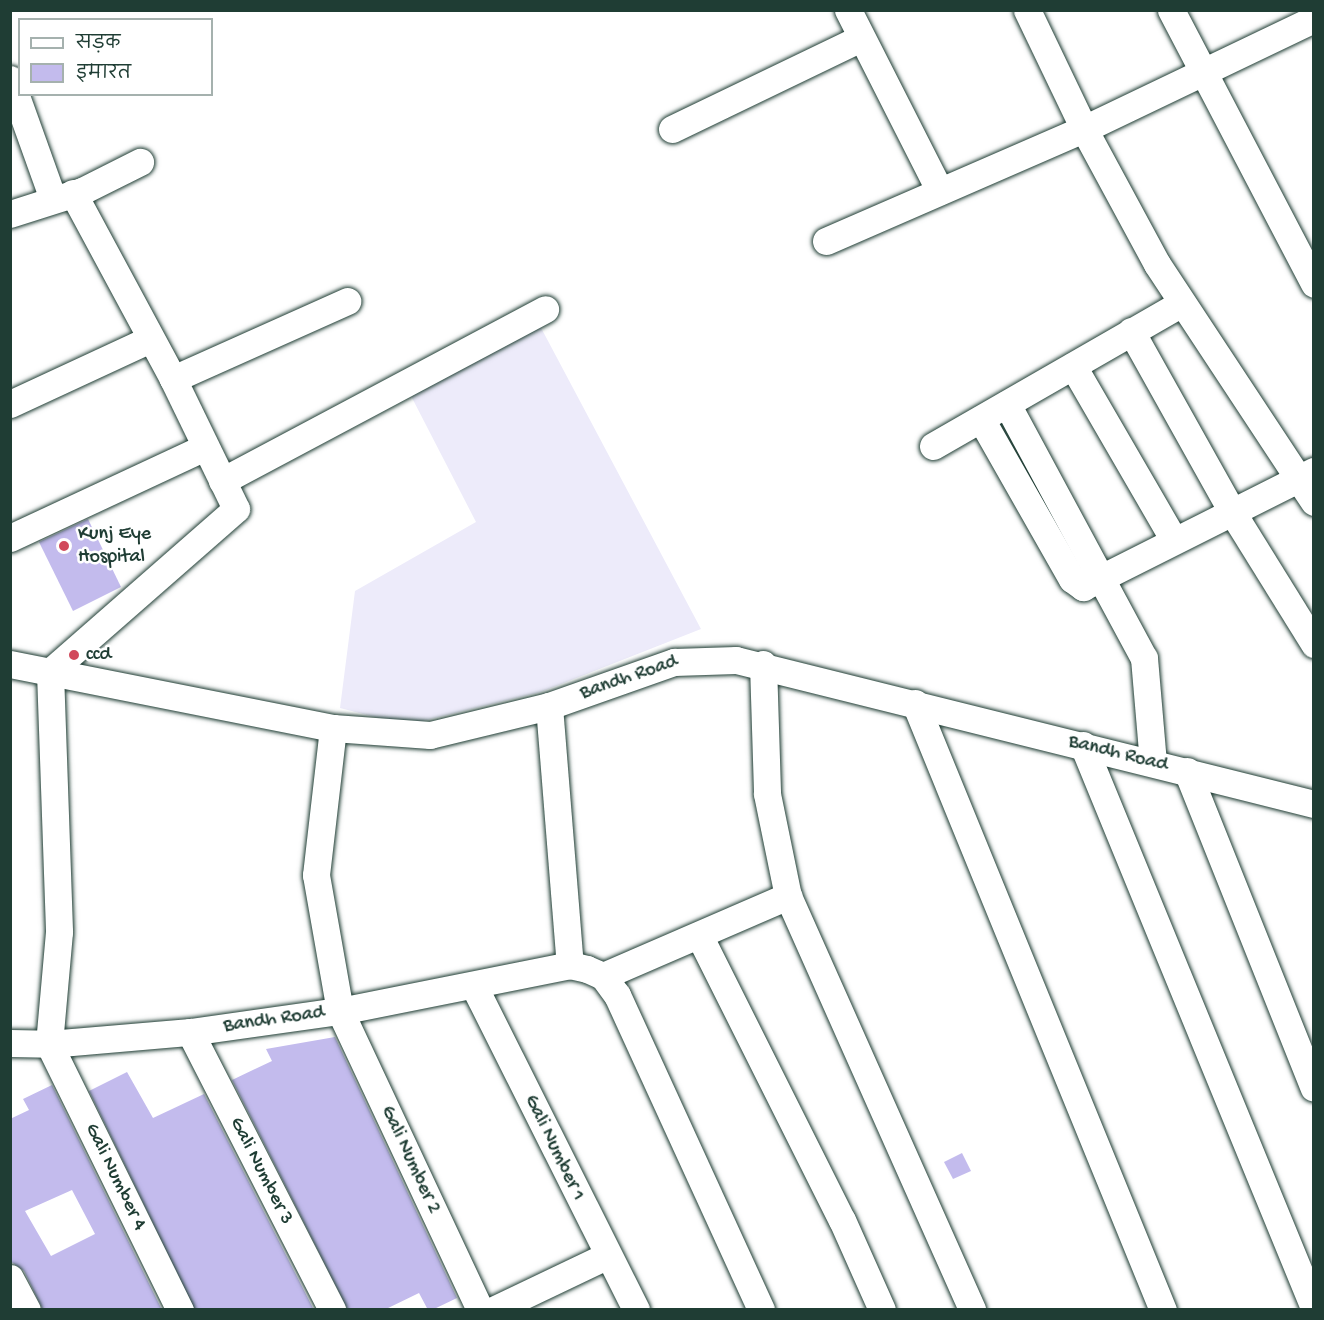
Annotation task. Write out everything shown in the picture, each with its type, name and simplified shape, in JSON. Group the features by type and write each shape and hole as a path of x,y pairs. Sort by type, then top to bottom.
{"street":[{"path":"848,10 940,191"},
{"path":"1027,10 1084,129 1182,303 1307,475 1314,502"},
{"path":"1171,10 1314,284"},
{"path":"826,241 1084,129 1309,21"},
{"path":"672,129 861,38"},
{"path":"10,79 63,196 173,378 235,512 50,672 59,932 49,1044"},
{"path":"10,214 63,196 140,162"},
{"path":"173,378 347,301"},
{"path":"933,446 1182,303"},
{"path":"222,481 545,309"},
{"path":"1131,331 1231,510 1314,644"},
{"path":"10,404 150,339"},
{"path":"1073,366 1174,540"},
{"path":"1007,404 1103,577 1143,658 1153,762"},
{"path":"981,419 1072,579 1083,587 1231,510 1307,475"},
{"path":"10,538 205,447"},
{"name":"Bandh Road","path":"10,664 333,728 430,735 549,706 689,658 763,664 1314,804"},
{"path":"763,664 767,794 788,896 972,1310"},
{"path":"915,704 1162,1310"},
{"path":"549,706 570,965 603,976 617,995 761,1310"},
{"name":"Gali Number 2","path":"333,728 316,875 340,1011 480,1310"},
{"path":"1083,746 1314,1308"},
{"path":"1187,771 1314,1088"},
{"path":"603,976 788,896"},
{"path":"699,935 842,1220 882,1310"},
{"name":"Bandh Road","path":"10,1043 49,1044 190,1032 340,1011 570,965"},
{"name":"Gali Number 1","path":"474,986 606,1256 636,1310"},
{"name":"Gali Number 3","path":"190,1032 332,1310"},
{"name":"Gali Number 4","path":"49,1044 180,1310"},
{"path":"493,1310 606,1256"},
{"path":"10,1278 27,1310"}],"shaded area":[{"path":"539,324 701,629 541,692 406,725 340,708 355,591 476,522 410,394"}],"building":[{"path":"88,519 121,587 73,611 39,542"},
{"path":"335,1037 457,1298 432,1310 428,1310 419,1293 384,1310 348,1310 232,1080 272,1061 266,1049"},
{"path":"127,1072 153,1118 204,1094 314,1310 195,1310 89,1091"},
{"path":"52,1085 162,1310 43,1310 24,1271 10,1261 10,1119 29,1110 23,1099","holes":["72,1190 95,1234 51,1256 25,1211"]},
{"path":"962,1153 971,1171 953,1179 944,1162"}],"place":[{"name":"Kunj Eye Hospital","path":"64,546"},
{"name":"ccd","path":"74,655"}]}
